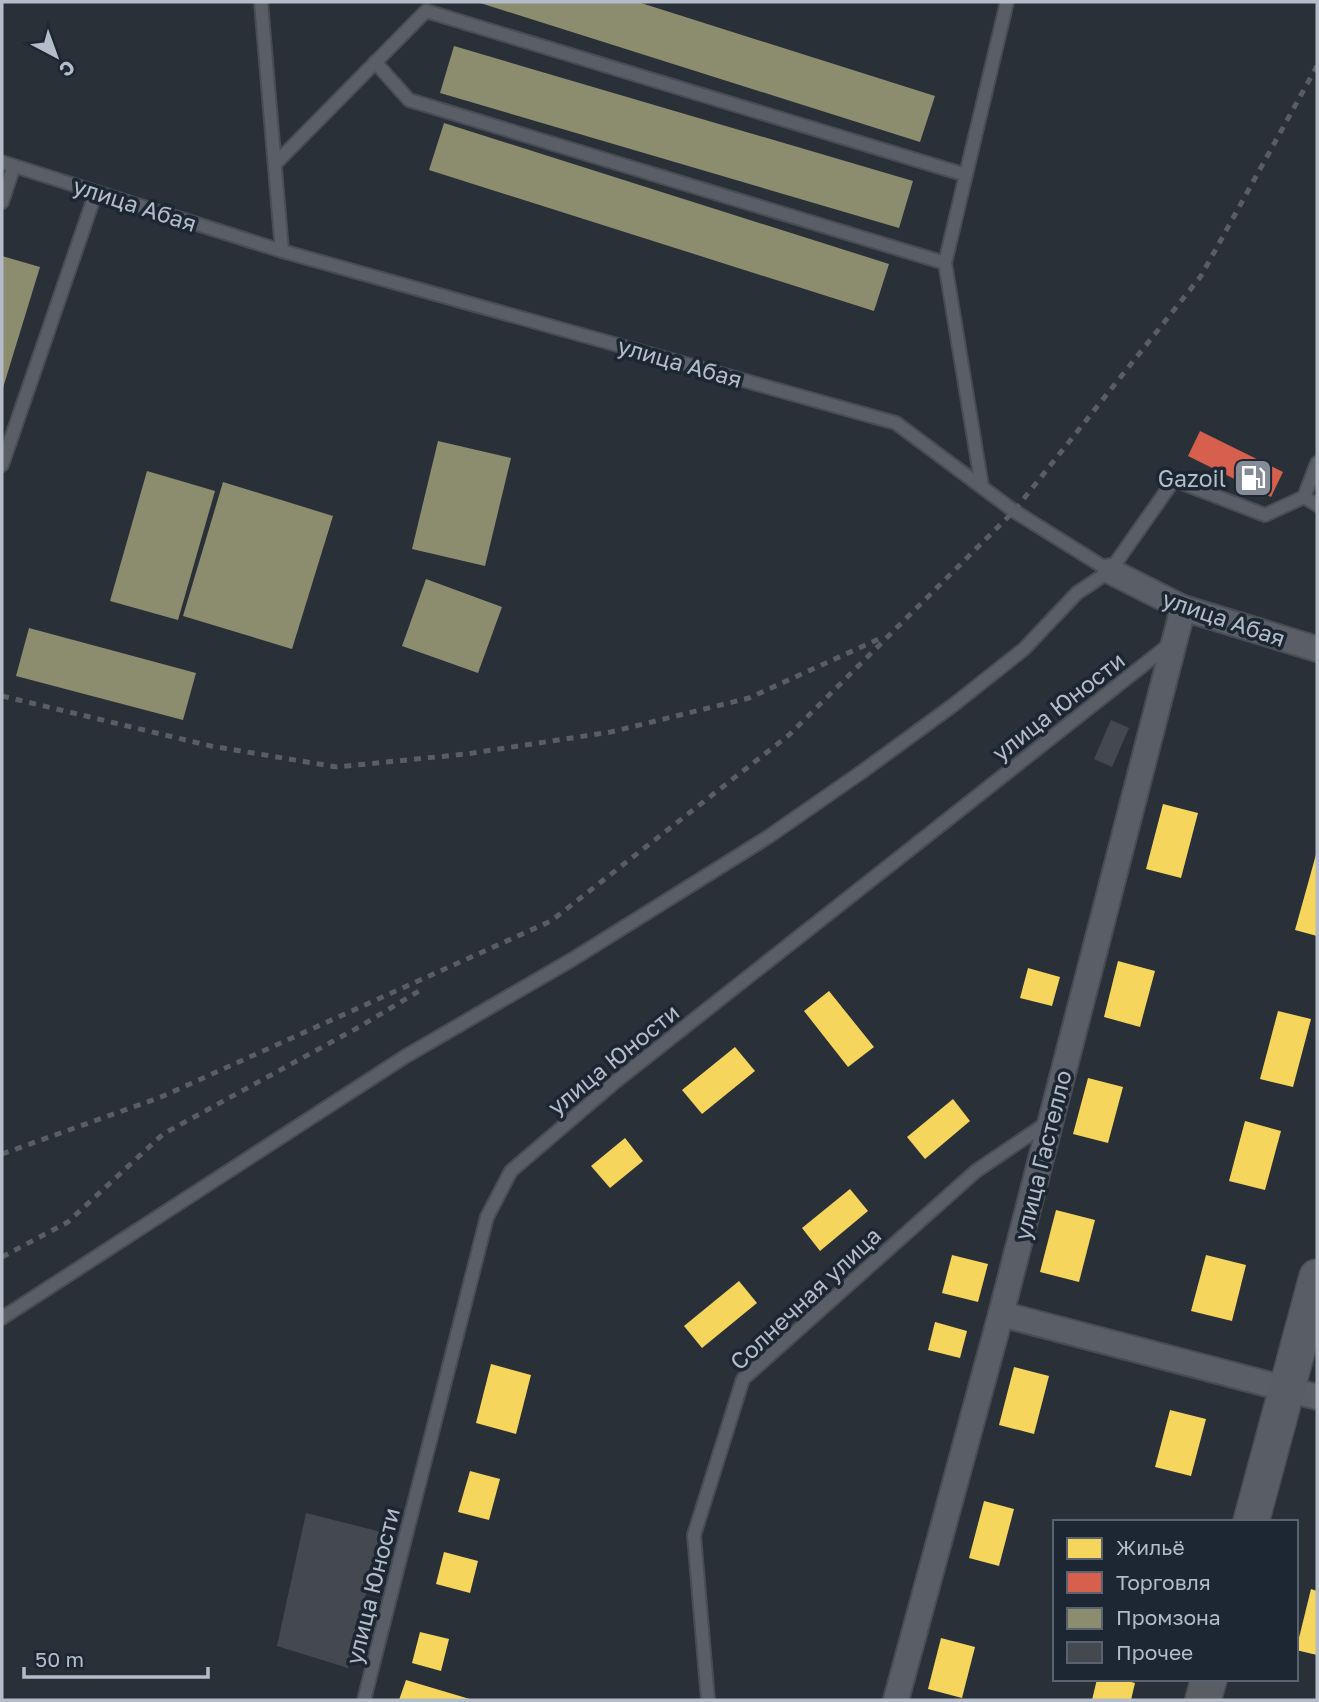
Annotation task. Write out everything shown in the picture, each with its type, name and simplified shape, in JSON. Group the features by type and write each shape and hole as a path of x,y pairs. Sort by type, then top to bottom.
{"main road":[{"path":"1252,1520 1302,1393 1317,1277"},
{"path":"1203,1700 1208,1681"}],"street":[{"name":"улица Абая","path":"1110,571 1183,608 1317,649"},
{"name":"улица Гастелло","path":"896,1700 1001,1314 1183,608"},
{"path":"1001,1314 1302,1393"}],"lane":[{"path":"261,2 282,251"},
{"path":"982,486 945,263 1007,2"},
{"path":"275,164 426,11 966,175"},
{"path":"375,62 409,100 945,263"},
{"path":"2,202 8,164"},
{"name":"улица Абая","path":"8,164 282,251 896,423 1014,510 1110,571"},
{"path":"2,465 96,192"},
{"path":"2,1318 407,1056 573,959 768,837 952,706 1024,649 1077,593 1110,571 1174,480 1265,515 1304,497 1317,463"},
{"path":"1304,497 1317,505"},
{"name":"улица Юности","path":"364,1700 487,1217 511,1171 615,1082 1176,639"},
{"name":"Солнечная улица","path":"708,1700 694,1535 743,1379 976,1171 1051,1120"}],"building: Жильё":[{"path":"1163,804 1198,813 1181,878 1146,869"},
{"path":"1317,851 1317,936 1295,930"},
{"path":"1118,961 1155,971 1140,1027 1104,1017"},
{"path":"1028,968 1060,977 1052,1006 1020,998"},
{"path":"829,991 874,1047 848,1067 804,1011"},
{"path":"1278,1011 1311,1019 1293,1087 1260,1079"},
{"path":"735,1047 755,1071 702,1114 682,1090"},
{"path":"1088,1078 1123,1087 1108,1143 1073,1134"},
{"path":"953,1099 970,1121 925,1159 907,1137"},
{"path":"1245,1121 1281,1131 1265,1190 1229,1181"},
{"path":"625,1138 643,1161 610,1188 591,1166"},
{"path":"850,1189 868,1211 820,1251 802,1228"},
{"path":"1056,1210 1095,1220 1079,1282 1040,1272"},
{"path":"952,1255 988,1264 978,1302 942,1293"},
{"path":"1206,1255 1246,1265 1232,1321 1191,1311"},
{"path":"739,1281 757,1303 702,1348 684,1326"},
{"path":"935,1322 967,1331 960,1358 928,1350"},
{"path":"491,1364 531,1375 516,1434 476,1423"},
{"path":"1014,1367 1049,1376 1034,1434 999,1425"},
{"path":"1170,1410 1206,1419 1191,1476 1155,1467"},
{"path":"470,1471 500,1479 489,1520 458,1512"},
{"path":"984,1501 1014,1509 999,1566 969,1558"},
{"path":"444,1552 478,1561 470,1593 436,1584"},
{"path":"1311,1589 1317,1591 1317,1655 1298,1650"},
{"path":"420,1632 449,1639 441,1671 412,1663"},
{"path":"941,1638 975,1647 962,1698 928,1689"},
{"path":"406,1680 473,1700 399,1700"},
{"path":"1097,1681 1135,1683 1131,1700 1092,1700"}],"building: Торговля":[{"path":"1200,431 1283,472 1271,497 1188,456"}],"building: Промзона":[{"path":"477,2 638,2 935,96 920,142"},
{"path":"454,46 913,181 899,228 440,93"},
{"path":"444,123 889,264 874,311 429,170"},
{"path":"2,256 40,267 2,391"},
{"path":"438,441 511,458 485,566 412,549"},
{"path":"147,471 215,491 178,620 110,601"},
{"path":"223,482 333,516 292,649 183,616"},
{"path":"426,579 502,607 478,673 402,646"},
{"path":"29,628 196,673 183,720 16,676"}],"building: Прочее":[{"path":"1111,720 1129,728 1112,767 1094,759"},
{"path":"306,1513 381,1532 348,1668 277,1646"}],"railway":[{"path":"2,1154 161,1097 551,921 789,735 1014,511 1201,276 1317,66"},
{"path":"2,696 211,746 337,767 466,754 611,732 749,698 881,638"},
{"path":"2,1257 68,1222 163,1134 359,1027 424,988"}],"place":[{"name":"Gazoil","path":"1253,478"}]}
